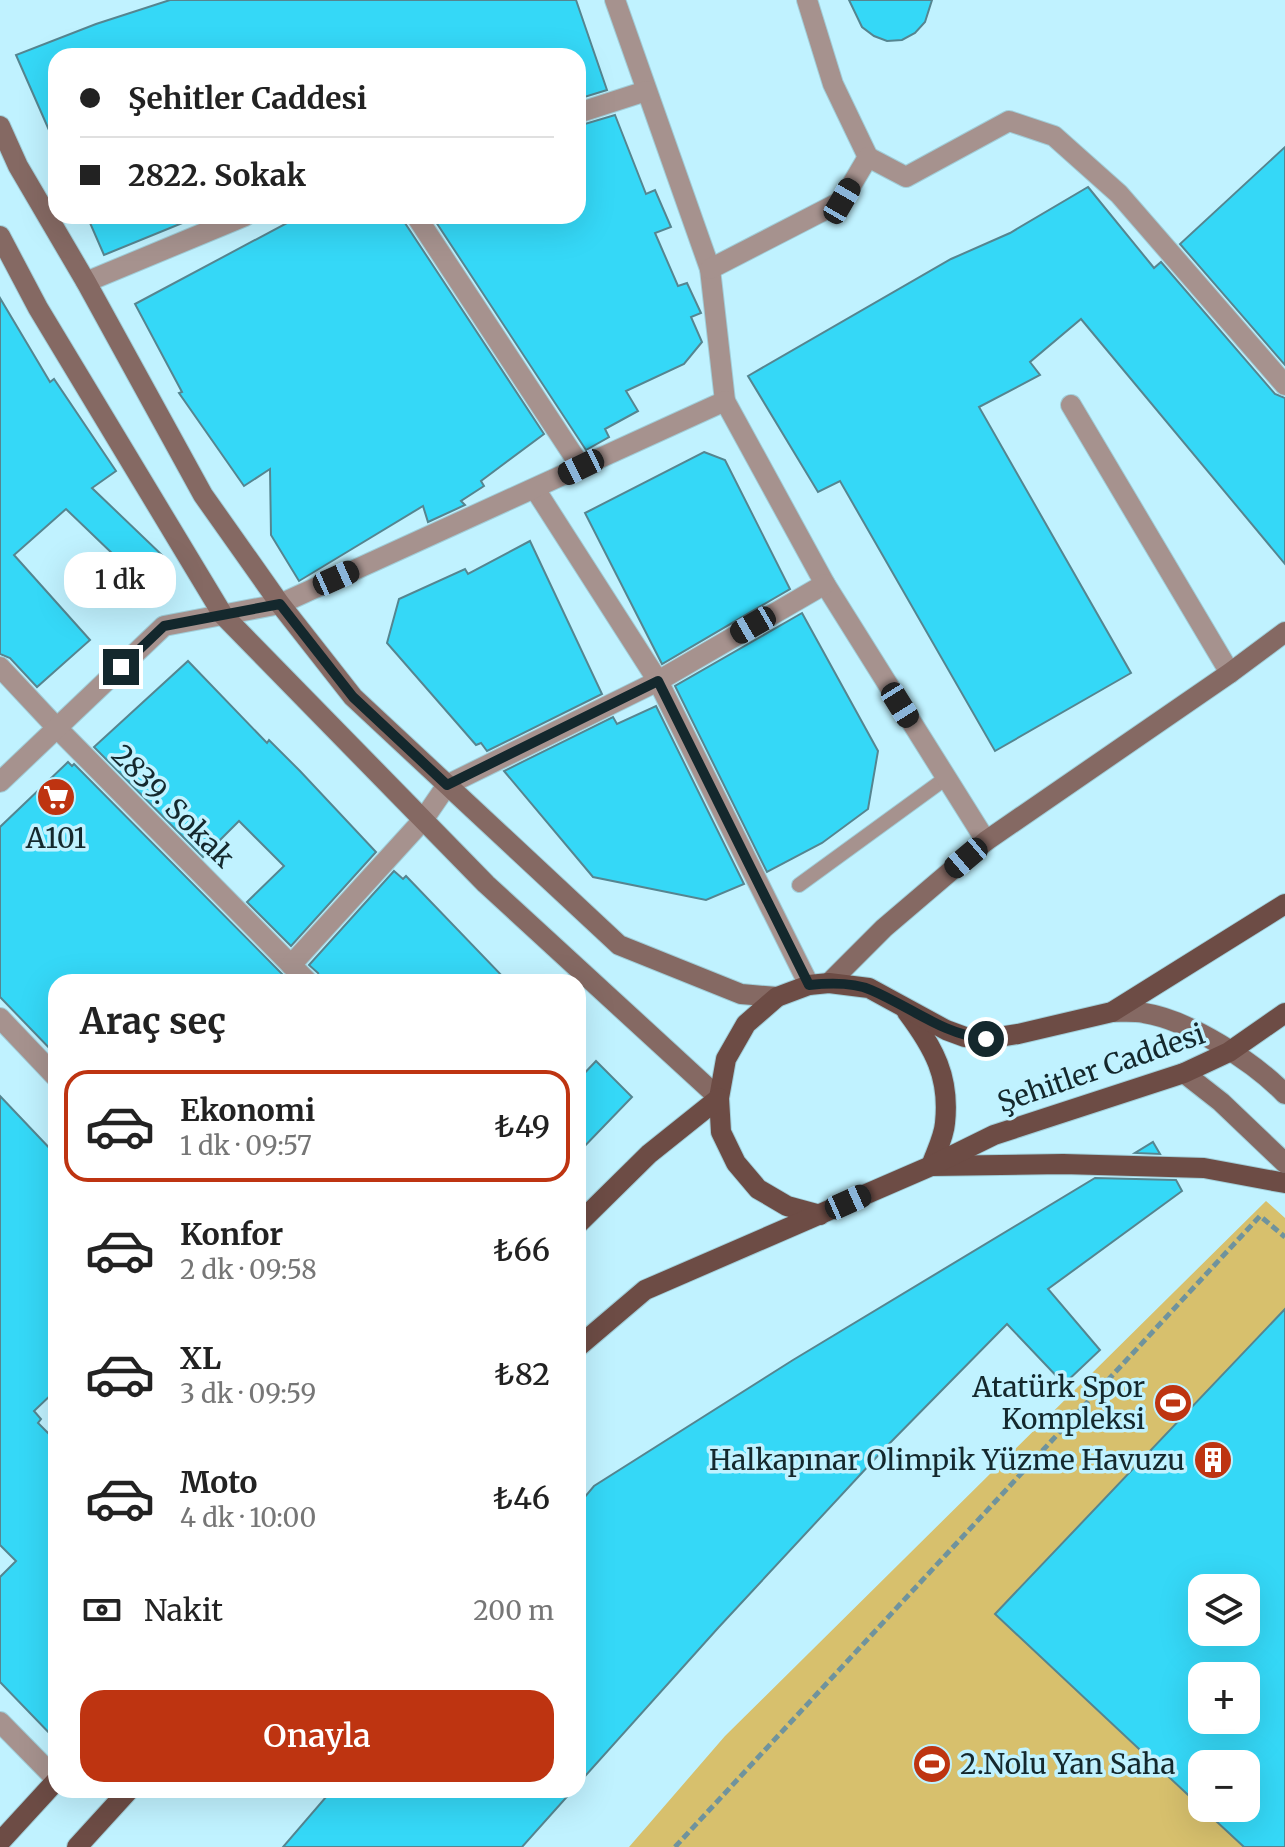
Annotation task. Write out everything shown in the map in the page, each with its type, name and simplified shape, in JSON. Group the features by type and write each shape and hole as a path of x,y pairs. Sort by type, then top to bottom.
{"main road":[{"path":"0,126 18,166 48,217"},
{"path":"52,224 203,495 280,604 353,697 619,945 741,994 777,997"},
{"path":"0,236 67,358 223,615 486,884 584,974"},
{"path":"819,984 986,841 1285,632"},
{"name":"Şehitler Caddesi","path":"820,1215 787,1206 758,1189 736,1163 721,1132 719,1098 726,1059 746,1024 777,997 819,984 869,988 946,1030 965,1037 986,1039 1112,1012 1285,904"},
{"path":"586,976 719,1098 649,1154 586,1216"},
{"name":"Şehitler Caddesi","path":"905,1009 930,1043 945,1083 945,1125 931,1166"},
{"path":"1112,1012 1144,1013 1170,1020 1267,1075 1285,1094"},
{"name":"Şehitler Caddesi","path":"586,1340 645,1290 931,1166 994,1135 1184,1073 1229,1052 1285,1013"},
{"path":"1184,1073 1221,1102 1285,1163"},
{"path":"931,1166 1063,1164 1204,1168 1285,1183"},
{"path":"0,1842 48,1789"},
{"path":"77,1847 122,1798"}],"street":[{"path":"615,0 710,269 725,401 825,584 986,841"},
{"path":"807,0 833,84 868,157 906,177 1009,121 1054,136 1119,194 1285,385"},
{"path":"586,110 646,91"},
{"path":"710,269 842,201 868,157"},
{"path":"86,282 226,224"},
{"path":"421,224 581,467"},
{"path":"0,782 164,626 280,604 725,401"},
{"path":"1071,405 1230,673"},
{"path":"535,489 658,681 819,984"},
{"path":"291,965 423,820 447,785 658,681 825,584"},
{"name":"2839. Sokak","path":"0,667 300,974"},
{"path":"0,1018 48,1069"},
{"path":"0,1722 48,1772"}],"lane":[{"path":"799,885 946,778"}],"path":[{"path":"675,1847 1260,1216 1285,1237"}],"shaded area":[{"name":"Atatürk Spor Kompleksi","path":"1266,1201 1285,1218 1285,1847 629,1847 725,1736"}],"building":[{"path":"170,0 576,0 607,90 586,97 586,48 48,48 48,128 16,55"},
{"path":"849,0 932,0 925,22 915,33 902,40 887,41 862,27"},
{"path":"615,115 646,194 655,190 671,227 655,233 678,286 687,283 701,313 691,317 702,342 684,364 626,391 638,411 605,429 609,437 586,450 437,224 586,224 586,124"},
{"path":"1285,147 1285,365 1180,244"},
{"path":"1088,187 1154,268 1161,262 1275,394 1285,398 1285,564 1081,319 1030,362 1040,375 979,407 1131,673 995,751 840,481 818,492 748,376 951,259 1010,233"},
{"path":"90,224 180,224 104,255"},
{"path":"285,224 406,224 544,434 481,481 484,486 461,501 465,505 428,522 423,506 299,581 271,535 270,469 244,486 179,393 182,392 135,304"},
{"path":"0,298 50,382 54,379 116,471 92,488 164,557 141,581 66,509 14,555 90,640 37,687 10,658 0,654"},
{"path":"704,452 725,460 790,589 662,664 585,513"},
{"path":"530,541 602,694 487,751 481,743 476,745 387,643 399,599 465,569 468,574"},
{"path":"802,613 878,751 868,809 822,843 767,872 675,686"},
{"path":"188,661 267,743 269,740 300,771 376,852 291,946 247,902 284,866 239,821 203,857 94,747"},
{"path":"656,706 744,884 706,900 593,877 504,771 613,717 617,724"},
{"path":"68,762 72,766 74,764 282,974 48,974 48,1047 0,997 0,827"},
{"path":"394,871 403,879 406,876 500,974 318,974 309,965"},
{"path":"596,1061 632,1097 586,1145 586,1072"},
{"path":"0,1096 48,1147 48,1398 34,1411 41,1419 38,1423 48,1433 48,1732 0,1682 0,1577 16,1561 0,1545"},
{"path":"1153,1142 1160,1154 1135,1153"},
{"path":"1095,1178 1176,1180 1182,1191 1048,1289 1100,1350 1064,1384 1007,1324 885,1448 586,1775 586,1496 594,1486 793,1360"},
{"name":"Halkapınar Olimpik Yüzme Havuzu","path":"1285,1309 1285,1847 1244,1847 1217,1822 1260,1822 1260,1750 1188,1750 1188,1795 995,1614"},
{"path":"325,1798 566,1798 522,1847 283,1847"}],"place":[{"name":"A101","path":"56,797"},
{"name":"Atatürk Spor Kompleksi","path":"1173,1403"},
{"name":"Halkapınar Olimpik Yüzme Havuzu","path":"1213,1460"},
{"name":"2.Nolu Yan Saha","path":"932,1764"}],"route":[{"path":"121,667 164,626 280,604 353,697 447,785 658,681 809,985 829,983 869,988 946,1030 965,1037 986,1039"}]}
